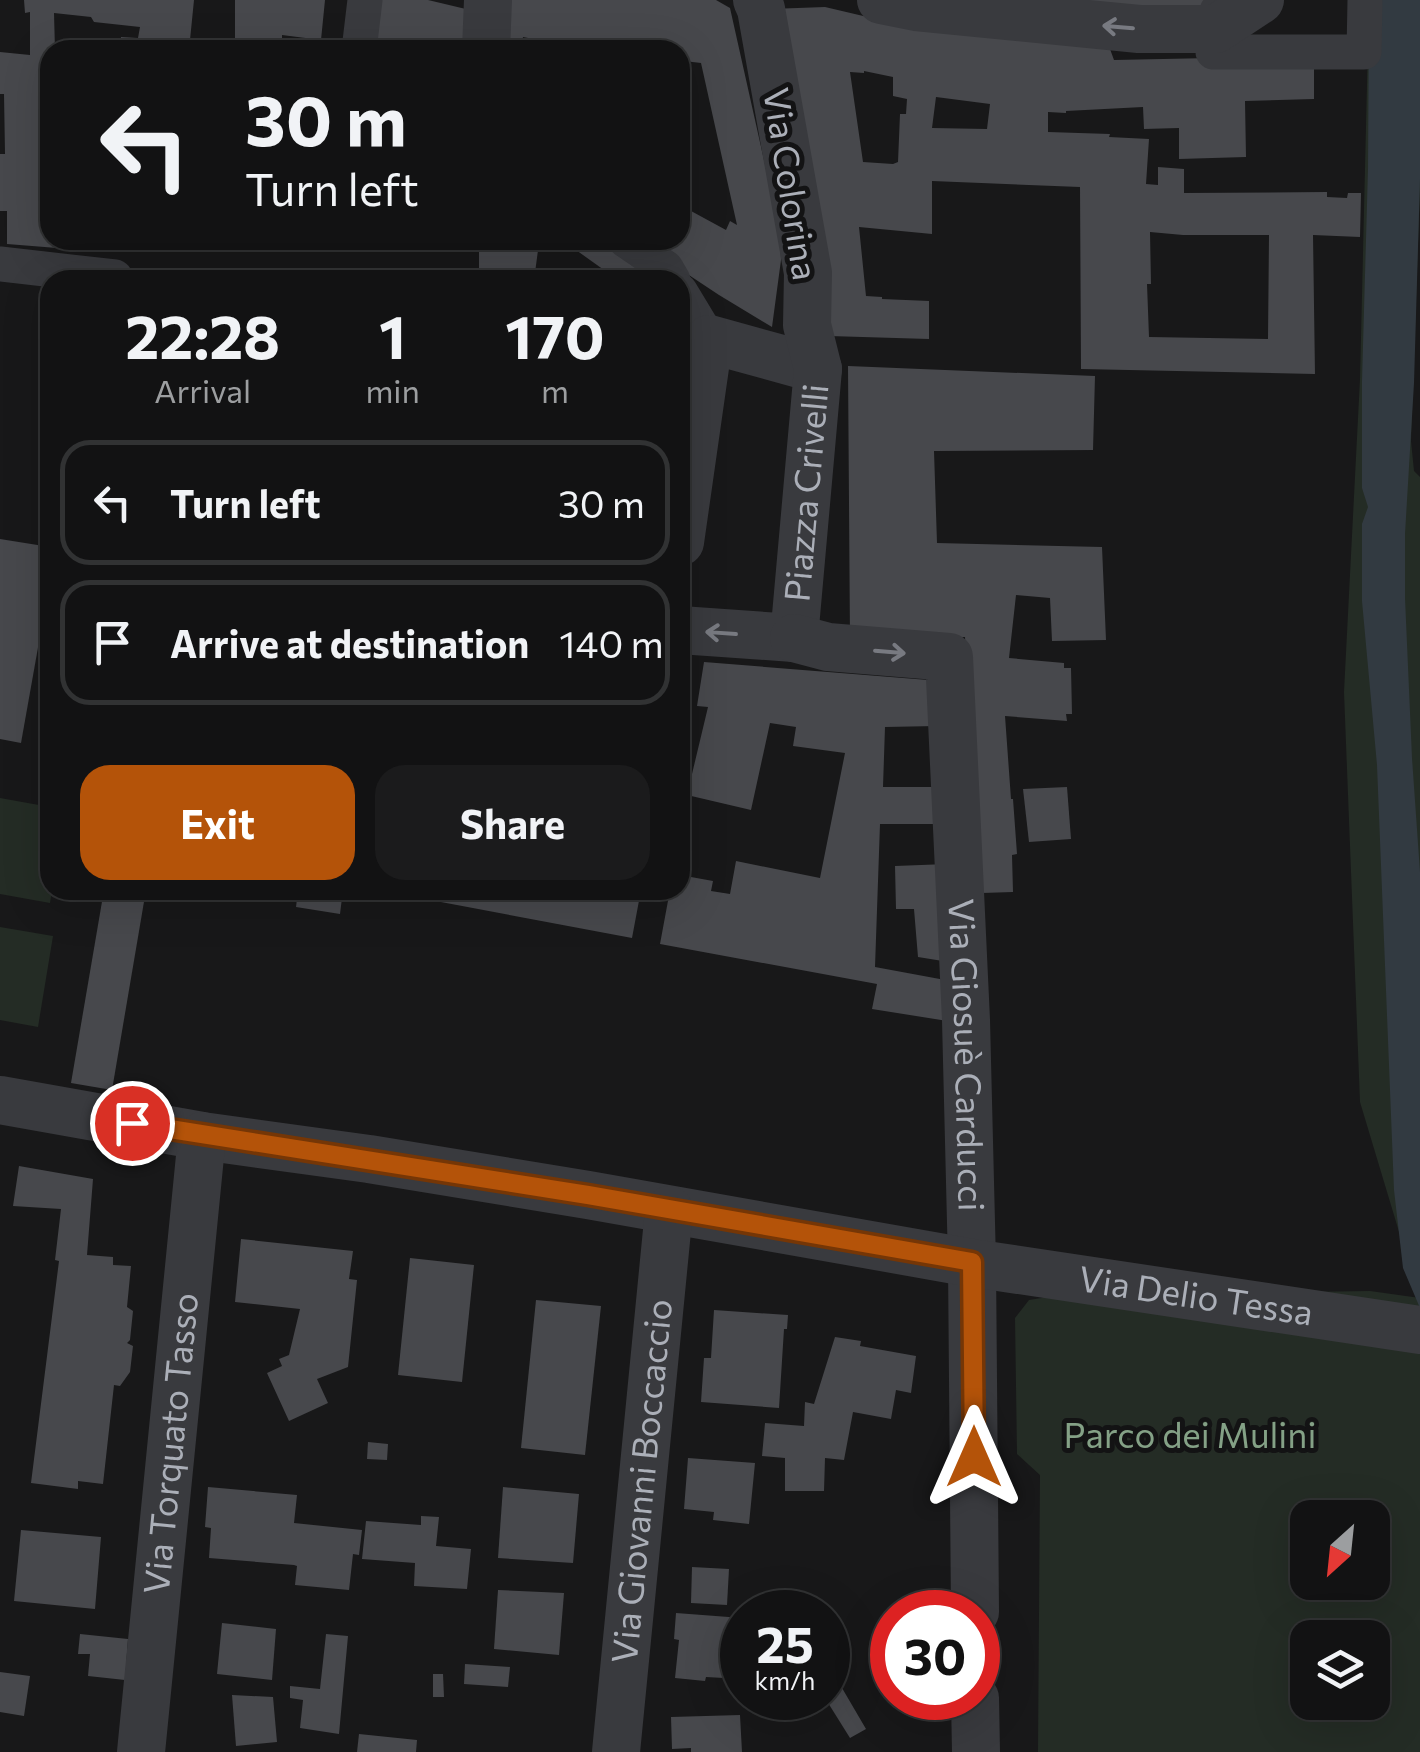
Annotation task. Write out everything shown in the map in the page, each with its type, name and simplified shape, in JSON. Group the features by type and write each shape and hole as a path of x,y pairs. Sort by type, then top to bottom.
{"street":[{"path":"360,40 365,0"},
{"path":"486,40 488,0"},
{"name":"Via Colorina","path":"757,0 808,273 808,325 818,369"},
{"path":"881,0 916,7 1139,28 1217,15 1260,0"},
{"path":"1217,15 1213,52 1364,52 1365,0"},
{"path":"640,250 667,270"},
{"path":"0,264 53,270"},
{"path":"690,307 710,338 690,474"},
{"name":"Piazza Crivelli","path":"690,631 794,638 818,369 710,338"},
{"name":"Via Giosuè Carducci","path":"794,638 828,647 949,657 966,1020 975,1590"},
{"name":"Via Delio Tessa","path":"0,1100 972,1262 1408,1329"},
{"name":"Via Torquato Tasso","path":"141,1752 202,1136"},
{"name":"Via Giovanni Boccaccio","path":"616,1752 668,1210"},
{"path":"975,1720 976,1752"}],"green space":[{"path":"1369,0 1420,0 1420,188 1411,441 1414,471 1420,477 1420,1286 1412,1275 1360,1102 1344,692 1360,379"},
{"path":"0,798 40,805 40,900 50,900 50,903 0,894"},
{"path":"0,927 53,936 38,1027 0,1020"},
{"name":"Parco dei Mulini","path":"1370,1291 1420,1298 1420,1752 1038,1752 1040,1475 1017,1454 1015,1318 1029,1300 1054,1296"}],"shaded area":[{"path":"1369,0 1420,0 1420,179 1405,598 1420,872 1420,1308 1403,1268 1394,1190 1377,765 1362,601 1362,524 1368,507 1362,488 1362,381"}],"building":[{"path":"24,0 194,0 190,40 121,40 138,38 140,27 54,13 55,40 40,40 40,247 7,244 7,211 0,211 0,154 5,154 0,52 30,55 30,12 25,13"},
{"path":"235,0 325,0 321,40 282,35 282,40 235,40"},
{"path":"378,0 428,0 470,10 468,40 371,40"},
{"path":"496,0 716,0 730,8 780,232 781,260 772,327 690,276 690,270 681,270 651,250 690,250 690,210 726,230 730,221 737,225 701,63 690,62 690,40 492,40"},
{"path":"989,0 1217,0 1217,8"},
{"path":"825,7 876,19 1110,49 1114,60 1314,56 1314,99 1245,101 1246,157 1179,159 1179,128 1144,129 1143,107 1048,112 1048,132 1149,139 1146,184 1158,185 1158,167 1184,169 1184,193 1327,192 1327,197 1347,198 1348,193 1361,193 1360,237 1313,235 1315,374 1081,369 1080,187 932,181 932,234 859,227 866,296 929,301 929,339 829,336 770,9","holes":["850,72 893,77 893,96 907,99 906,114 900,114 898,162 893,164 863,162","936,97 990,104 987,129 932,128","1150,232 1269,235 1268,339 1149,337 1147,284 1151,284"]},
{"path":"479,250 538,250 535,270 479,270"},
{"path":"576,250 619,250 646,270 604,270"},
{"path":"848,366 1095,376 1093,450 934,451 937,543 1102,547 1106,640 1052,641 1050,598 1016,595 1009,658 1064,663 1064,668 1071,668 1072,714 1066,714 1067,721 1005,716 1017,854 1012,855 1013,892 982,893 974,859 965,637 850,641"},
{"path":"0,539 40,545 40,636 21,743 0,739"},
{"path":"704,662 928,680 937,726 885,727 883,787 944,787 944,824 880,824 875,967 956,982 960,1023 872,1009 877,984 660,944 668,900 690,900 690,877 713,881 711,891 730,894 736,861 820,878 845,753 793,746 796,727 770,723 751,810 690,796 708,707 697,706"},
{"path":"1067,787 1071,839 1029,842 1023,789"},
{"path":"947,864 955,963 918,957 914,909 896,909 895,866"},
{"path":"102,900 144,900 112,1090 71,1083"},
{"path":"297,900 342,900 340,914 296,907"},
{"path":"430,900 639,900 632,938"},
{"path":"19,1166 93,1179 87,1255 113,1257 113,1265 131,1266 127,1307 133,1311 127,1343 133,1346 130,1372 120,1386 114,1385 103,1484 78,1481 78,1489 31,1483 59,1261 55,1260 61,1209 13,1206"},
{"path":"241,1239 353,1251 349,1279 357,1280 348,1367 317,1379 328,1403 289,1421 267,1373 282,1366 279,1359 289,1355 300,1309 235,1302"},
{"path":"410,1258 474,1265 462,1382 398,1375"},
{"path":"536,1300 601,1306 585,1455 521,1448"},
{"path":"714,1310 788,1315 779,1408 701,1402 704,1358 711,1358"},
{"path":"835,1337 861,1341 860,1346 916,1356 911,1393 896,1390 891,1419 853,1412 844,1460 825,1458 824,1491 785,1491 785,1458 762,1456 765,1423 804,1426 805,1402 814,1404"},
{"path":"368,1442 388,1444 387,1460 367,1459"},
{"path":"688,1458 755,1463 749,1524 713,1520 714,1512 684,1509"},
{"path":"208,1487 297,1495 294,1523 362,1530 359,1555 353,1554 349,1590 295,1585 294,1565 209,1558 211,1528 205,1527"},
{"path":"503,1487 579,1494 573,1563 498,1558"},
{"path":"421,1516 439,1517 436,1546 471,1549 467,1589 414,1586 415,1563 362,1559 366,1521 421,1525"},
{"path":"21,1530 101,1537 95,1609 14,1601"},
{"path":"692,1567 729,1569 728,1590 720,1590 720,1605 691,1603"},
{"path":"498,1590 564,1593 559,1655 494,1649"},
{"path":"676,1613 720,1616 720,1678 706,1677 705,1681 675,1678 679,1640 674,1639"},
{"path":"222,1623 276,1629 272,1680 217,1674"},
{"path":"80,1634 128,1639 125,1680 88,1676 90,1654 78,1654"},
{"path":"326,1634 348,1636 339,1734 300,1728 303,1700 290,1698 290,1686 320,1689"},
{"path":"465,1664 510,1667 508,1687 464,1684"},
{"path":"0,1672 30,1676 24,1716 0,1712"},
{"path":"433,1674 443,1674 444,1697 433,1697"},
{"path":"232,1695 273,1697 277,1742 236,1746"},
{"path":"850,1702 866,1729 850,1738 839,1720 850,1720"},
{"path":"720,1716 720,1720 740,1720 742,1752 672,1749 671,1717"},
{"path":"359,1734 417,1740 416,1752 357,1752"}],"route":[{"path":"132,1123 588,1195 972,1262 974,1457"}]}
